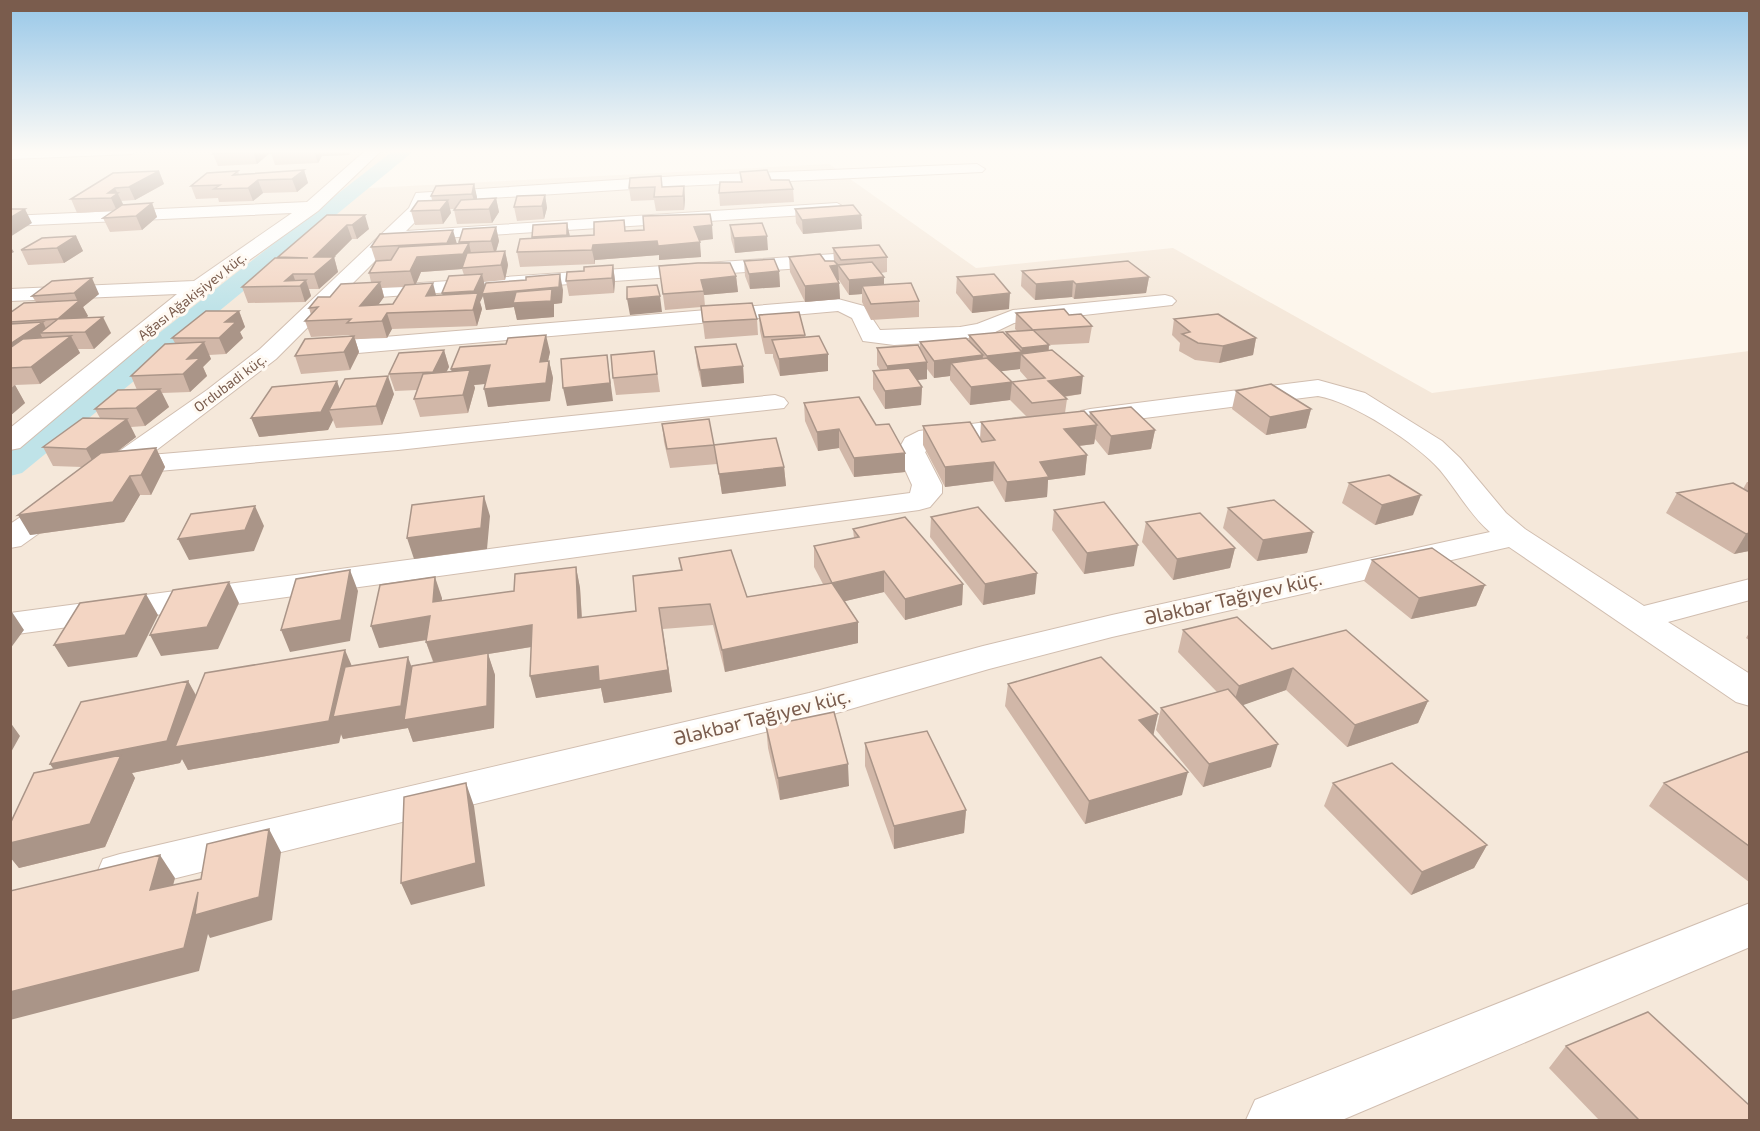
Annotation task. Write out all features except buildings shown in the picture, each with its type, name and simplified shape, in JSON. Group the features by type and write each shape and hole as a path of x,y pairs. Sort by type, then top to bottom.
{"street":[{"name":"Ağası Ağakişiyev küç.","path":"10,442 199,287 317,203"},
{"name":"Ordubadi küç.","path":"10,539 216,395 268,354 417,210 420,203"},
{"path":"10,221 312,207"},
{"path":"390,236 837,208"},
{"path":"329,296 884,256"},
{"path":"10,295 199,287"},
{"path":"268,354 838,305 853,306 861,312 871,336 897,339 982,330 1001,319 1013,317 1165,301"},
{"path":"10,624 919,501 927,494 927,485 911,452 915,444 929,437 1318,388 1356,398 1432,447 1450,464 1495,520 1514,536 1749,693"},
{"path":"22,400 66,398"},
{"path":"116,466 398,442 775,403"},
{"name":"Ələkbər Tağıyev küç.","path":"80,882 809,707 984,657 1112,626 1514,536"},
{"path":"1636,619 1749,589"},
{"path":"1275,1120 1749,924"}],"shaded area":[{"path":"10,203 884,203 976,268 1173,248 1432,393 1749,351 1749,1120 11,1120"}],"waterway":[{"path":"10,466 340,203"}]}
